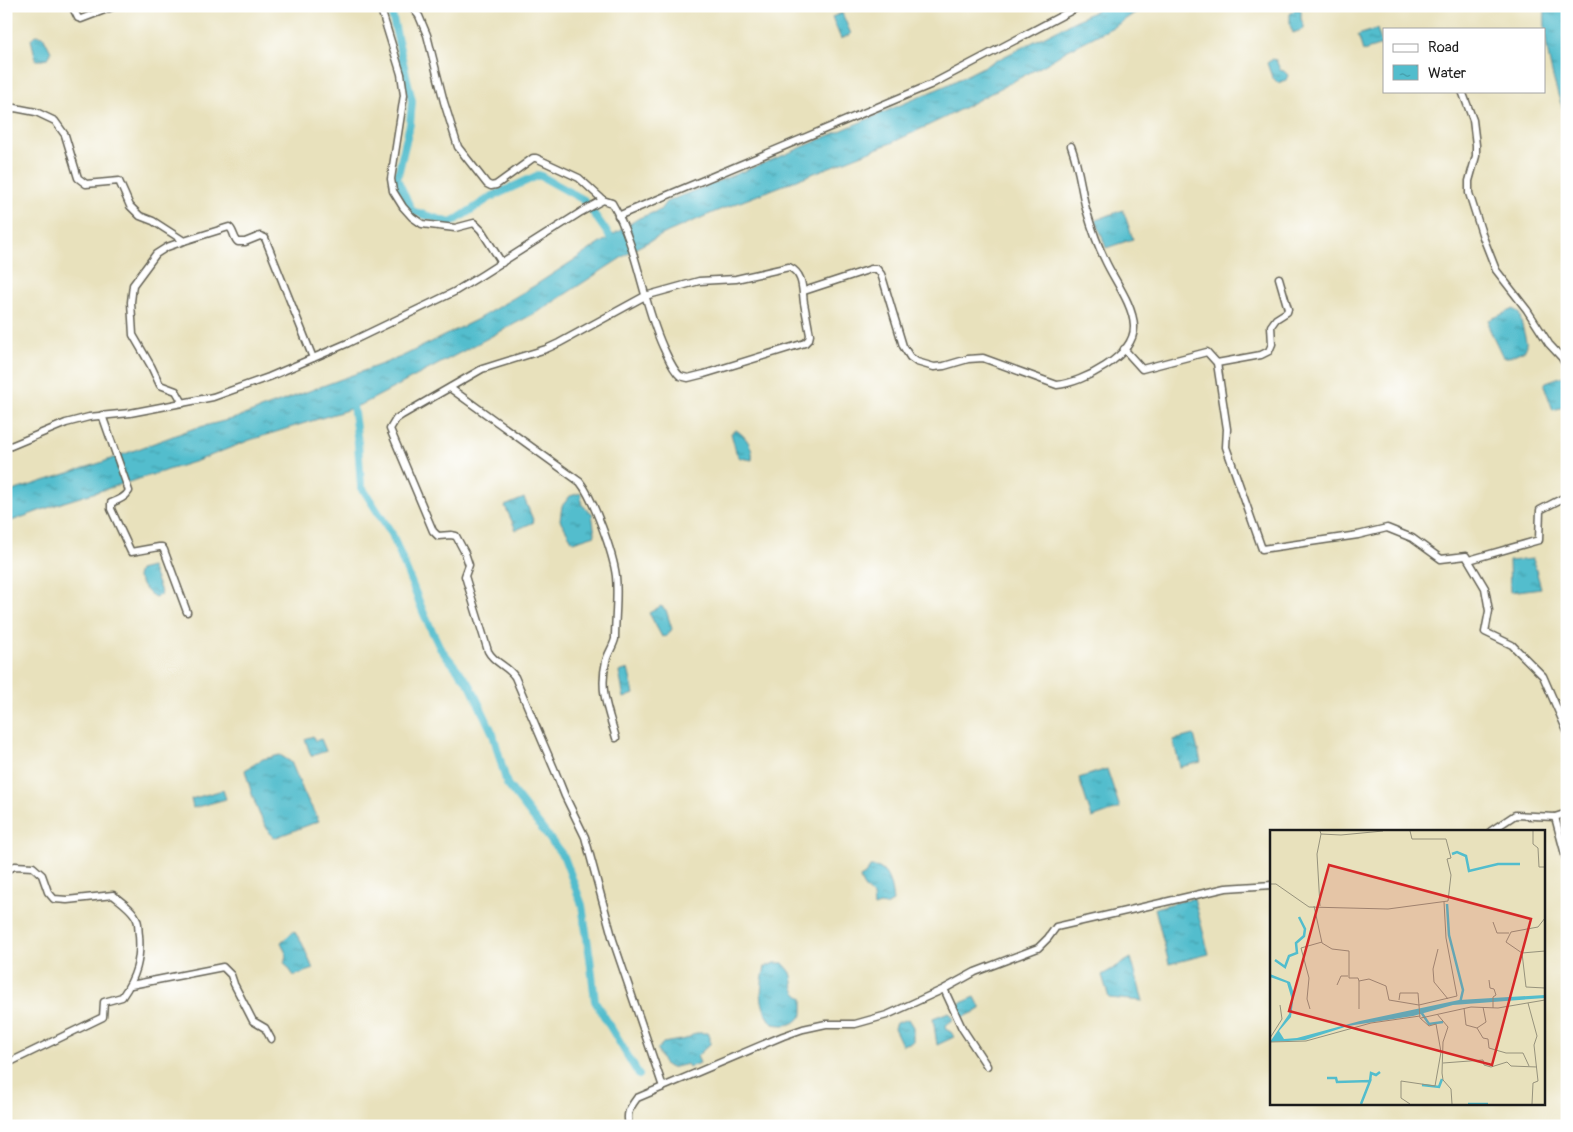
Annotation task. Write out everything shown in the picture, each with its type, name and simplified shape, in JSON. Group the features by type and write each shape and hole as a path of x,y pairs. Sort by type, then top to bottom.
{"street":[{"path":"72,6 78,18 81,19 115,6"},
{"path":"380,6 401,74 404,94 391,179 393,191 403,207 422,224 455,228 474,224 481,230 502,263"},
{"path":"411,6 419,16 427,35 458,147 487,184 491,186 496,185 531,159 536,158 579,178 600,202"},
{"path":"618,216 930,85 1080,6"},
{"path":"1462,92 1473,120 1476,145 1470,193 1483,237 1496,270 1567,367"},
{"path":"6,109 16,108 36,112 55,121 65,135 78,178 86,184 119,180 130,206 140,216 153,220 184,241"},
{"path":"804,291 870,269 877,269 881,274 903,346 910,357 917,362 925,365 944,366 968,359 984,358 1057,385 1065,384 1096,372 1124,349 1132,336 1134,326 1131,313 1123,295 1104,260 1086,209 1075,156 1071,146"},
{"path":"6,448 66,423 102,415 130,413 183,403 230,392 313,358 454,292 600,202 610,201 618,216 634,259 645,296 655,329 672,366 680,376 688,378 808,341 810,335 804,303 804,291 795,271 789,267 736,279 699,281 645,296 546,349 482,369 402,415 396,419 390,429 433,531 438,536 454,535 461,544 469,565 465,576 488,651 494,660 507,668 516,677 565,796 583,830 613,940 663,1087"},
{"path":"183,403 176,391 160,385 133,335 130,302 133,285 156,254 167,247 184,241 229,227 232,229 235,240 238,242 245,242 260,236 266,238 313,358"},
{"path":"1217,363 1261,355 1269,351 1272,344 1271,326 1276,319 1287,312 1288,308 1279,278"},
{"path":"1124,349 1142,369 1207,352 1217,363 1227,429 1226,447 1262,549 1358,535 1387,528 1412,538 1441,559 1466,556 1485,588 1489,611 1485,632 1512,645 1543,676 1567,731"},
{"path":"450,388 580,482 585,489 600,522 616,579 615,639 606,659 603,686 616,738"},
{"path":"102,415 129,491 126,496 111,503 110,506 131,552 162,547 187,612"},
{"path":"1469,560 1540,540 1540,510 1567,496"},
{"path":"1492,830 1515,815 1555,817 1567,813"},
{"path":"1555,817 1567,862"},
{"path":"6,870 15,866 33,866 42,875 48,892 54,899 67,900 113,895 137,919 140,946 139,962 130,985 122,997 104,1002 102,1017 6,1064"},
{"path":"629,1126 629,1109 637,1098 782,1036 826,1024 845,1025 869,1020 918,1002 975,972 1038,948 1056,927 1226,888 1270,885"},
{"path":"130,985 223,967 231,975 253,1022 265,1028 271,1039"},
{"path":"944,989 962,1028 986,1066"}],"water":[{"path":"1105,6 1145,6 1117,25 944,118 891,143 717,211 638,247 541,310 365,403 250,440 197,461 64,502 6,523 6,493 100,463 192,429 236,418 401,357 476,320 534,286 639,218 660,210 666,202 784,155 947,85"},
{"path":"1545,6 1567,6 1567,120 1550,64"},
{"path":"1295,9 1301,10 1304,29 1293,33 1290,25 1290,14"},
{"path":"842,13 851,34 841,39 832,17"},
{"path":"1377,29 1382,45 1363,51 1358,35"},
{"path":"35,35 43,36 51,52 49,57 43,60 36,60 31,39"},
{"path":"1273,59 1276,60 1280,70 1288,75 1286,80 1278,83 1272,77 1267,63"},
{"path":"1123,210 1133,239 1106,248 1096,220"},
{"path":"1514,309 1519,313 1527,345 1525,350 1509,357 1503,357 1489,328 1489,320"},
{"path":"1563,376 1567,379 1567,406 1553,410 1544,385 1546,382"},
{"path":"736,430 749,443 752,451 752,460 740,458 736,452 731,433"},
{"path":"581,493 582,505 592,513 595,535 573,542 560,520 562,506 570,496"},
{"path":"524,498 534,522 516,530 505,506"},
{"path":"1533,559 1541,588 1510,592 1509,561"},
{"path":"151,567 161,594 155,597 147,591 137,576 139,570"},
{"path":"661,606 666,610 672,629 667,636 662,637 649,613"},
{"path":"628,669 634,694 624,698 619,672"},
{"path":"1194,735 1201,762 1180,767 1173,740"},
{"path":"313,736 315,741 321,739 326,751 311,756 305,739"},
{"path":"280,755 291,762 304,793 319,821 274,838 260,815 245,770 263,759"},
{"path":"1107,769 1120,808 1092,818 1079,778"},
{"path":"223,790 226,799 193,808 191,799"},
{"path":"870,867 883,870 888,878 893,902 886,906 874,907 873,896 861,881 860,878 865,875"},
{"path":"1194,898 1209,954 1169,964 1155,908"},
{"path":"294,931 302,943 313,969 294,976 284,962 287,956 281,942"},
{"path":"1131,958 1143,1001 1109,998 1102,975"},
{"path":"775,963 783,963 789,970 796,993 803,998 803,1014 790,1024 773,1024 763,1004 761,990 765,967"},
{"path":"975,997 981,1009 962,1018 956,1005"},
{"path":"949,1012 954,1019 946,1025 947,1030 954,1037 937,1045 933,1018"},
{"path":"908,1019 913,1027 913,1042 902,1045 894,1028 896,1023"},
{"path":"696,1033 707,1033 710,1037 710,1044 697,1056 700,1063 689,1067 687,1064 671,1068 664,1064 657,1050 663,1043 686,1039"}],"waterway":[{"path":"390,6 412,101 410,124 397,179 412,211 451,223 491,197 539,175 584,200 616,245"},
{"path":"352,398 361,486 392,534 424,614 440,648 470,685 493,734 507,784 564,857 582,905 595,1001 639,1075"}]}
